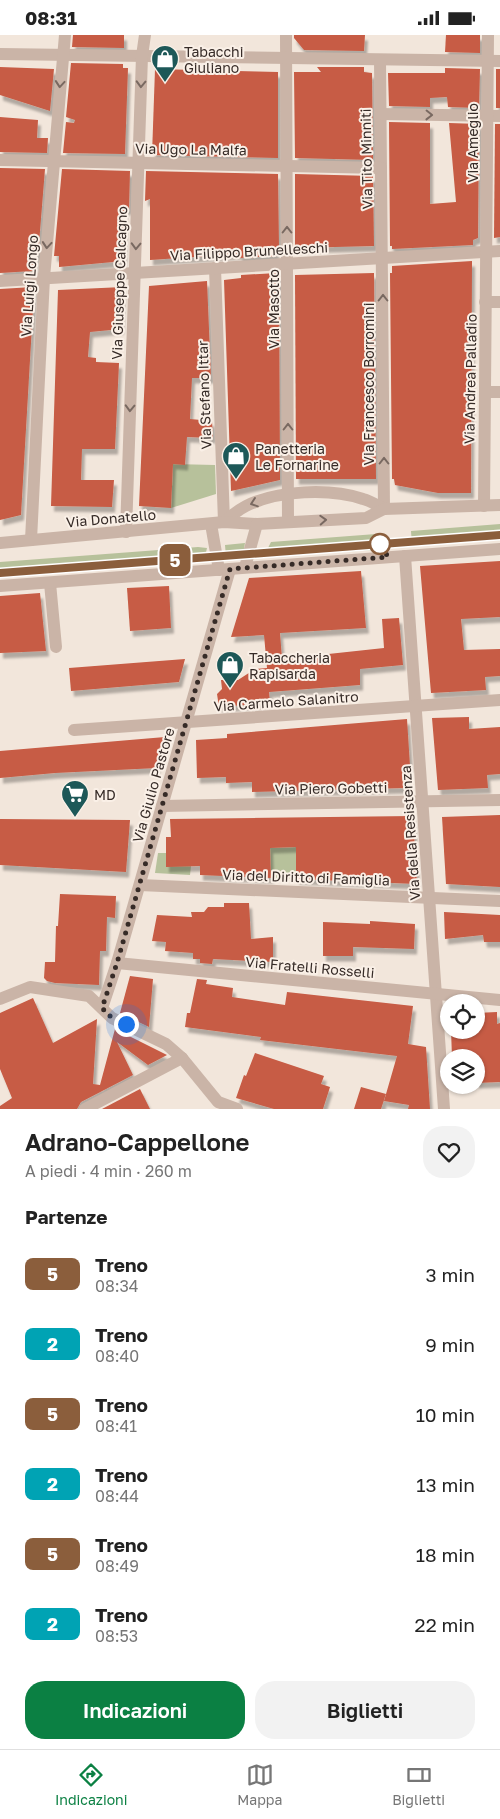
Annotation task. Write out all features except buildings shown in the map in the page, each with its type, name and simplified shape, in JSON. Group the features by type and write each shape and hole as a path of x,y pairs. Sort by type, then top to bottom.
{"street":[{"name":"Via Luigi Longo","path":"31,540 44,278 65,35"},
{"name":"Via Giuseppe Calcagno","path":"126,532 142,56 145,35"},
{"name":"Via Masotto","path":"286,35 288,522"},
{"name":"Via Ameglio","path":"486,252 494,116 494,61 488,35"},
{"path":"0,54 494,61"},
{"name":"Via Tito Minniti","path":"380,60 383,258"},
{"path":"381,114 494,116"},
{"name":"Via Ugo La Malfa","path":"0,160 381,168"},
{"name":"Via Filippo Brunelleschi","path":"0,281 500,251"},
{"name":"Via Andrea Palladio","path":"484,506 486,252"},
{"name":"Via Francesco Borromini","path":"383,258 384,509"},
{"name":"Via Stefano Ittar","path":"215,268 218,523 225,569"},
{"path":"485,302 500,302"},
{"path":"485,392 500,392"},
{"path":"218,523 253,502 288,493 343,494 365,499 384,509 500,505"},
{"name":"Via Donatello","path":"0,543 218,523 257,524 366,518 384,509"},
{"path":"245,567 257,524"},
{"path":"0,587 500,549"},
{"name":"Via della Resistenza","path":"405,555 444,1109"},
{"name":"Via Giulio Pastore","path":"102,1008 140,885 186,723 225,569"},
{"path":"50,583 56,647"},
{"name":"Via Carmelo Salanitro","path":"74,730 500,700"},
{"name":"Via Piero Gobetti","path":"162,806 500,800"},
{"name":"Via del Diritto di Famiglia","path":"140,885 500,901"},
{"name":"Via Fratelli Rosselli","path":"117,963 500,1000"},
{"path":"0,999 30,987 89,996 112,1018 166,1044 182,1058 218,1102 237,1109"},
{"path":"85,1109 182,1058"}],"green space":[{"path":"173,464 215,465 216,494 171,508"},
{"path":"500,524 500,540 412,545 411,531"},
{"path":"376,534 377,550 269,556 267,550 271,542"},
{"path":"245,543 242,560 232,560 226,557 225,545"},
{"path":"198,547 207,548 204,561 0,578 0,562"},
{"path":"296,847 296,879 271,878 270,848"},
{"path":"158,853 166,853 191,866 190,875 155,873"}],"train":[{"name":"5","path":"0,573 500,535"}],"place":[{"name":"Tabacchi Giuliano","path":"165,83"},
{"name":"Panetteria Le Fornarine","path":"236,480"},
{"name":"Tabaccheria Rapisarda","path":"230,689"},
{"name":"MD","path":"75,818"}],"route":[{"path":"126,1024 112,1018 102,1008 117,963 230,569 388,557 380,544"}]}
